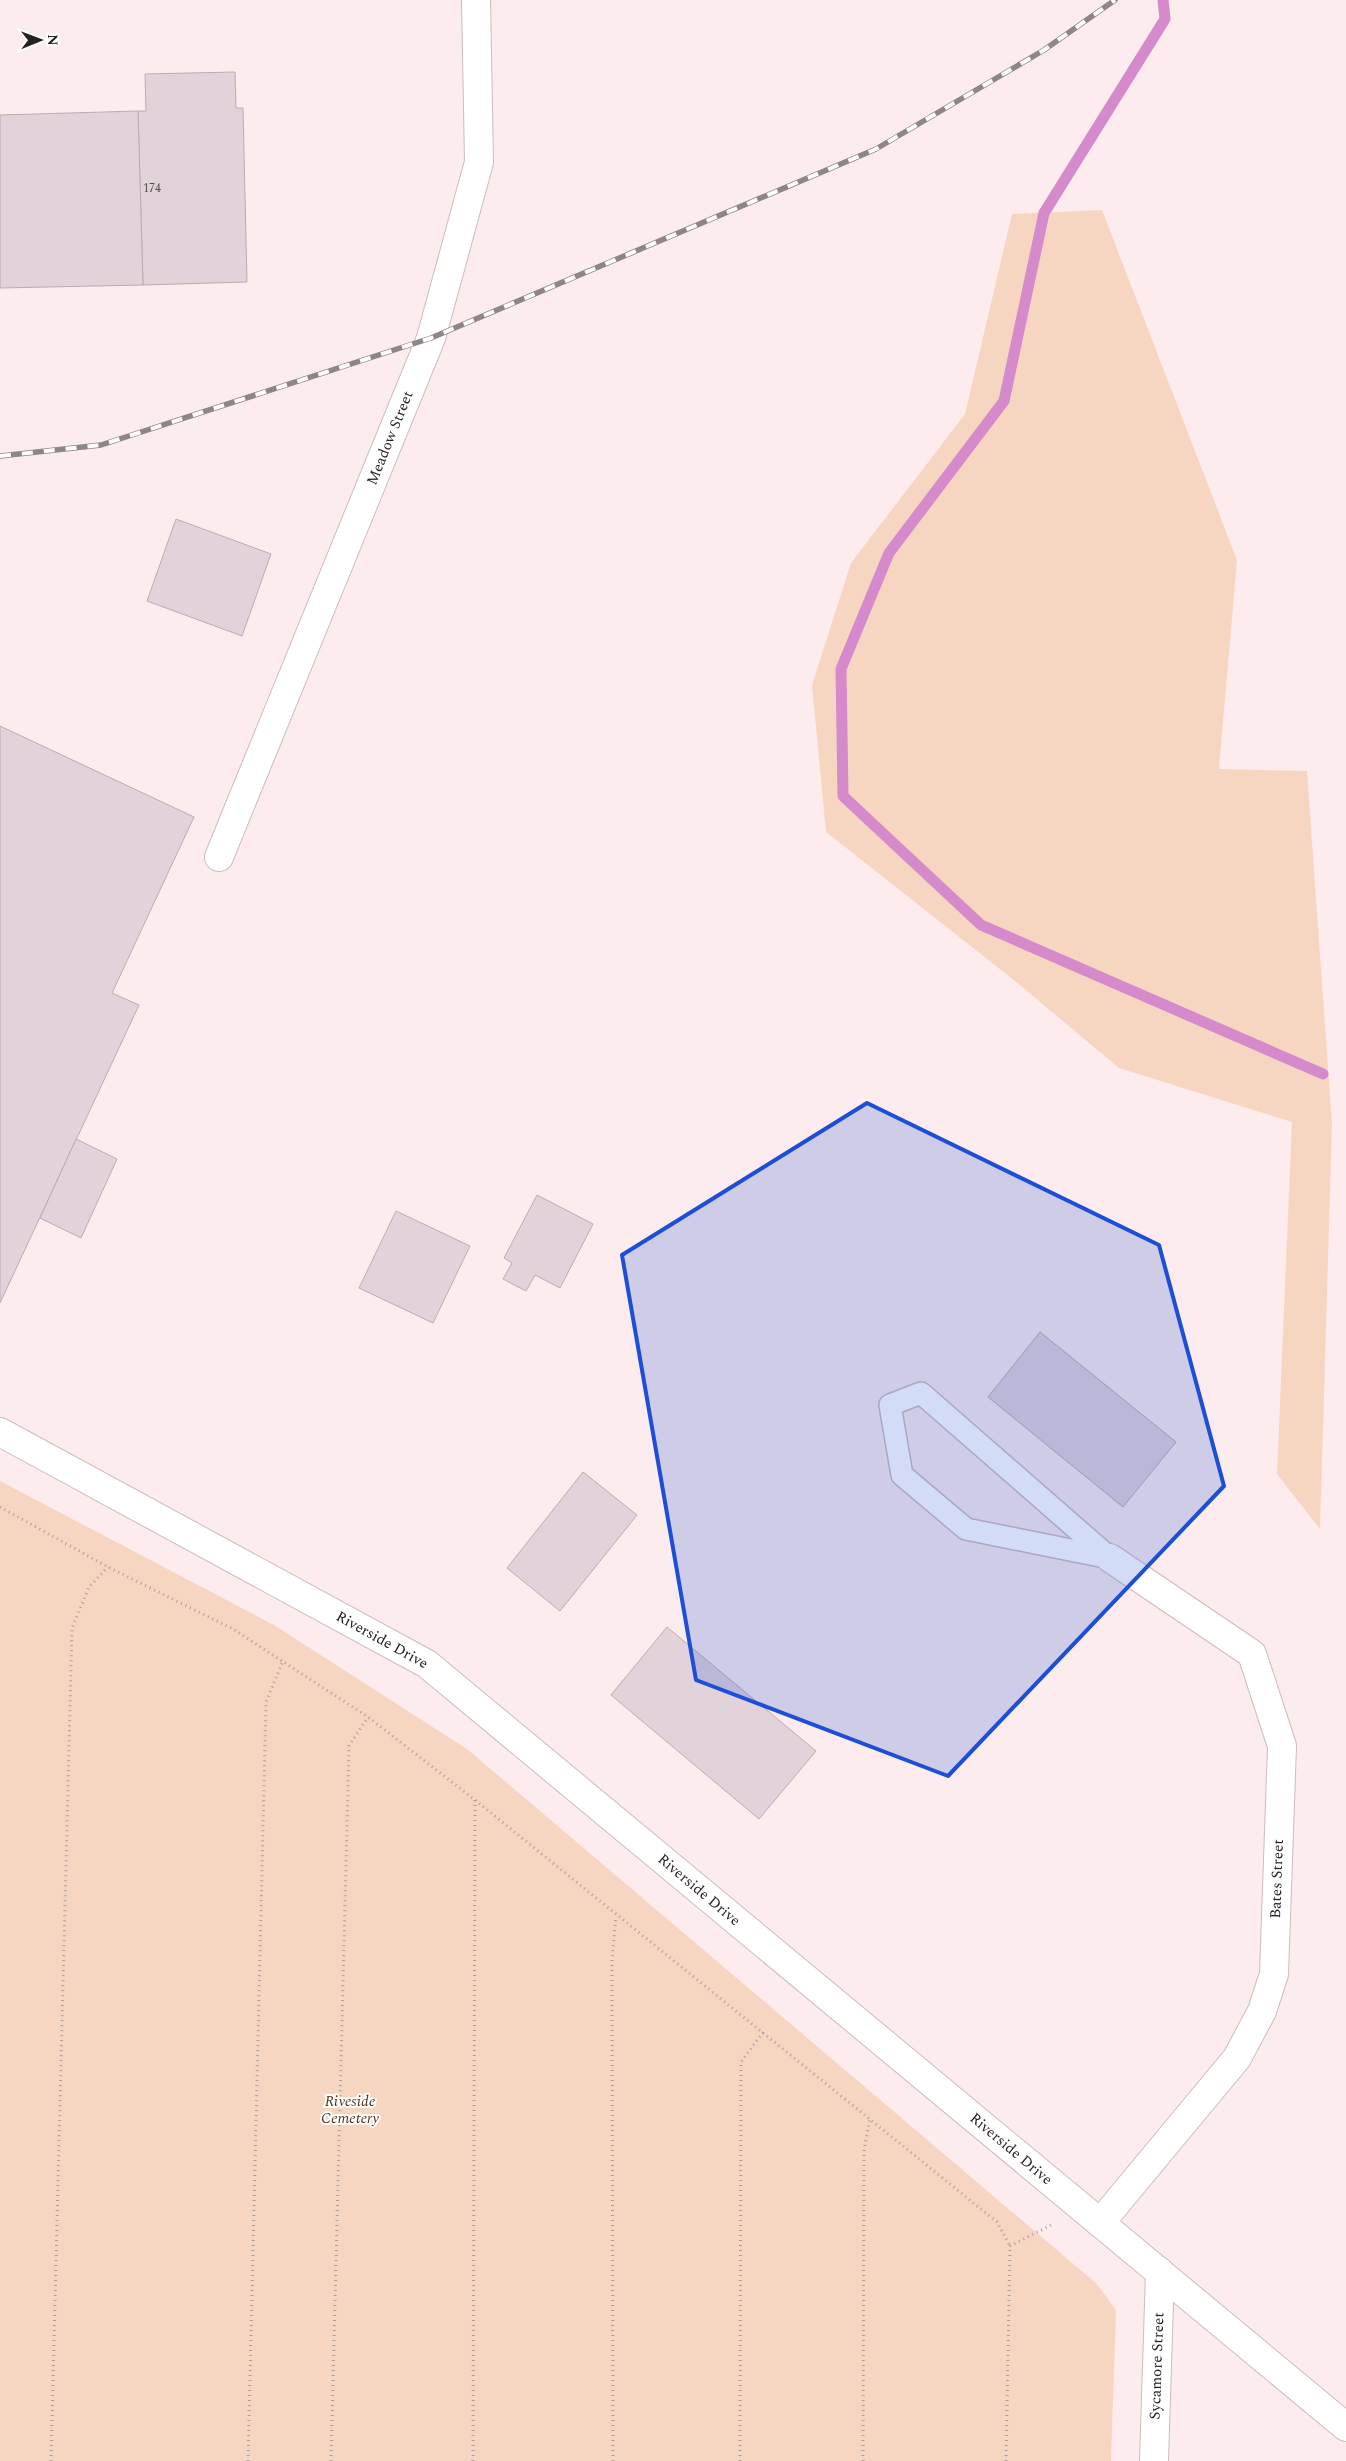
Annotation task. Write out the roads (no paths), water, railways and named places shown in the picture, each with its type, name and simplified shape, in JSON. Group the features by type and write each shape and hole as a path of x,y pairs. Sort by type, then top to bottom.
{"street":[{"name":"Meadow Street","path":"219,856 431,338 478,162 476,0"},
{"name":"Riverside Drive","path":"0,1432 427,1664 1346,2427"},
{"name":"Bates Street","path":"1091,2215 1237,2058 1262,2011 1274,1974 1282,1746 1252,1654 1110,1558"},
{"name":"Sycamore Street","path":"1154,2461 1160,2272"}],"lane":[{"path":"920,1393 1110,1558 966,1529 902,1475 890,1405 920,1393"}],"waterway":[{"path":"1163,0 1165,19 1044,213 1004,401 889,553 841,669 843,796 981,925 1323,1074"}],"railway":[{"path":"0,456 101,445 431,338 876,149 1044,50 1115,0"}],"park label":[{"name":"Riveside Cemetery","path":"350,2110"}]}
